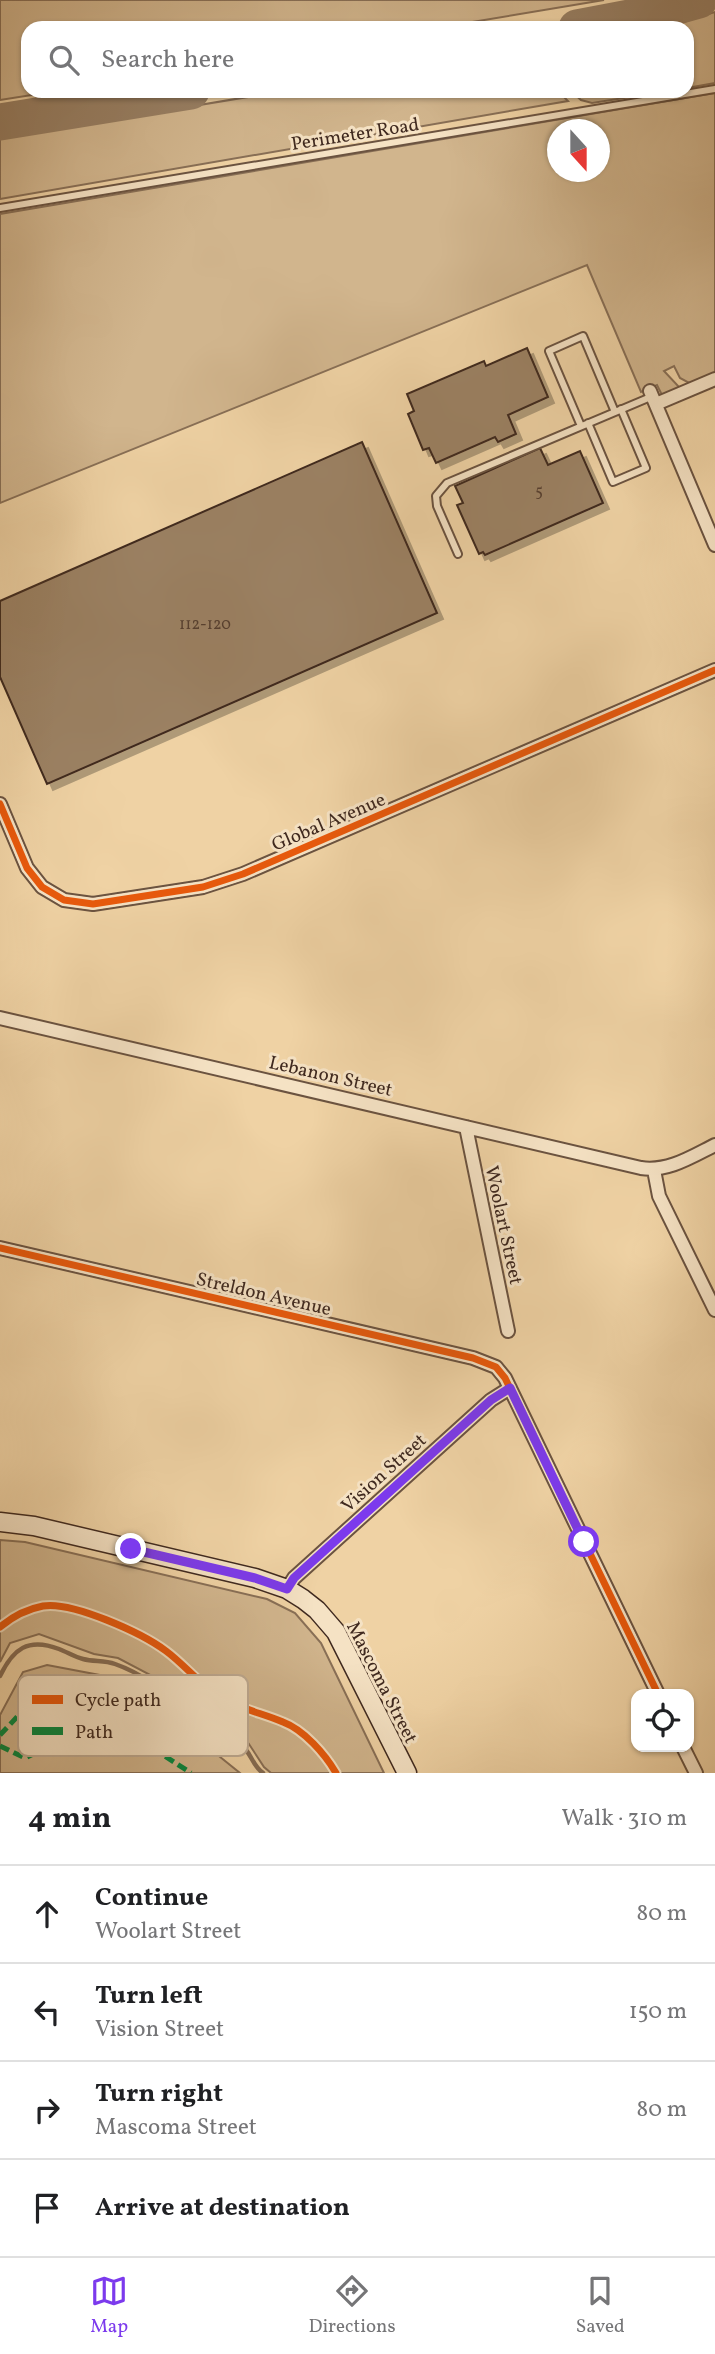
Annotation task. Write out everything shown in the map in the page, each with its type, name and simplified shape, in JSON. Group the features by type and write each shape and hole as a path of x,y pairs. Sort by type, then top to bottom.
{"main road":[{"name":"Mascoma Street","path":"0,1522 34,1526 255,1578 287,1589 317,1610 336,1632 407,1773"}],"street":[{"path":"715,379 653,397 715,545"},
{"name":"Global Avenue","path":"0,804 27,868 42,887 64,900 93,904 203,887 243,874 715,672"},
{"name":"Lebanon Street","path":"0,1018 654,1170"},
{"name":"Woolart Street","path":"466,1127 508,1331"},
{"path":"715,1145 668,1167 654,1170 659,1196 715,1310"},
{"name":"Streldon Avenue","path":"0,1248 472,1358 496,1367 510,1388"},
{"path":"510,1388 656,1689"},
{"name":"Vision Street","path":"287,1589 299,1573 491,1400 510,1388"},
{"path":"686,1752 696,1773"}],"lane":[{"name":"Perimeter Road","path":"694,92 715,89"},
{"name":"Perimeter Road","path":"0,208 661,98"},
{"path":"583,336 618,411 646,468 613,482 549,351 583,336"},
{"path":"458,554 437,506 436,496 447,483 653,397"}],"shaded area":[{"path":"0,0 604,0 478,21 21,21 21,97 0,100"},
{"path":"715,12 715,83 694,87 694,21 687,21"},
{"path":"715,93 715,374 691,384 680,378 674,366 664,371 680,388 662,395 657,385 641,392 587,265 0,503 0,214 547,121 547,182 610,182 610,119 561,119"},
{"path":"242,98 565,98 568,101 0,199 0,138"},
{"path":"579,98 624,98 592,103"},
{"path":"0,1540 25,1542 267,1599 295,1613 321,1643 384,1773 271,1773 248,1743 248,1675 150,1675 118,1658 94,1654 39,1634 10,1643 0,1662"},
{"path":"47,1665 100,1675 21,1675 23,1672"},
{"path":"18,1681 18,1756 219,1756 240,1773 0,1773 0,1715"}],"building":[{"path":"527,348 548,397 508,415 516,434 498,442 495,437 436,463 429,448 423,450 408,414 414,411 407,394 484,361 486,366"},
{"path":"362,442 437,613 47,784 0,677 0,601"},
{"path":"540,448 548,465 580,451 603,503 485,555 483,552 479,554 457,505 463,503 455,486"}],"waterway":[{"path":"0,1676 16,1652 39,1644 83,1659 115,1664 139,1675"},
{"path":"248,1752 263,1773"}],"taxiway":[{"path":"614,21 699,0"},
{"path":"0,122 148,98"}],"marked path":[{"path":"0,1735 18,1716"},
{"path":"0,1746 18,1755"},
{"path":"21,1756 29,1756"},
{"path":"165,1756 191,1773"}],"cycle path":[{"path":"0,804 27,868 42,887 64,900 93,904 203,887 243,874 715,670"},
{"path":"0,1248 473,1358 496,1367 505,1378 656,1689"},
{"path":"0,1627 31,1609 43,1606 71,1608 141,1636 166,1651 193,1675"},
{"path":"248,1710 283,1722 299,1731 320,1751 336,1773"}],"route":[{"path":"131,1549 255,1578 287,1589 294,1578 491,1400 510,1388 584,1542"}]}
